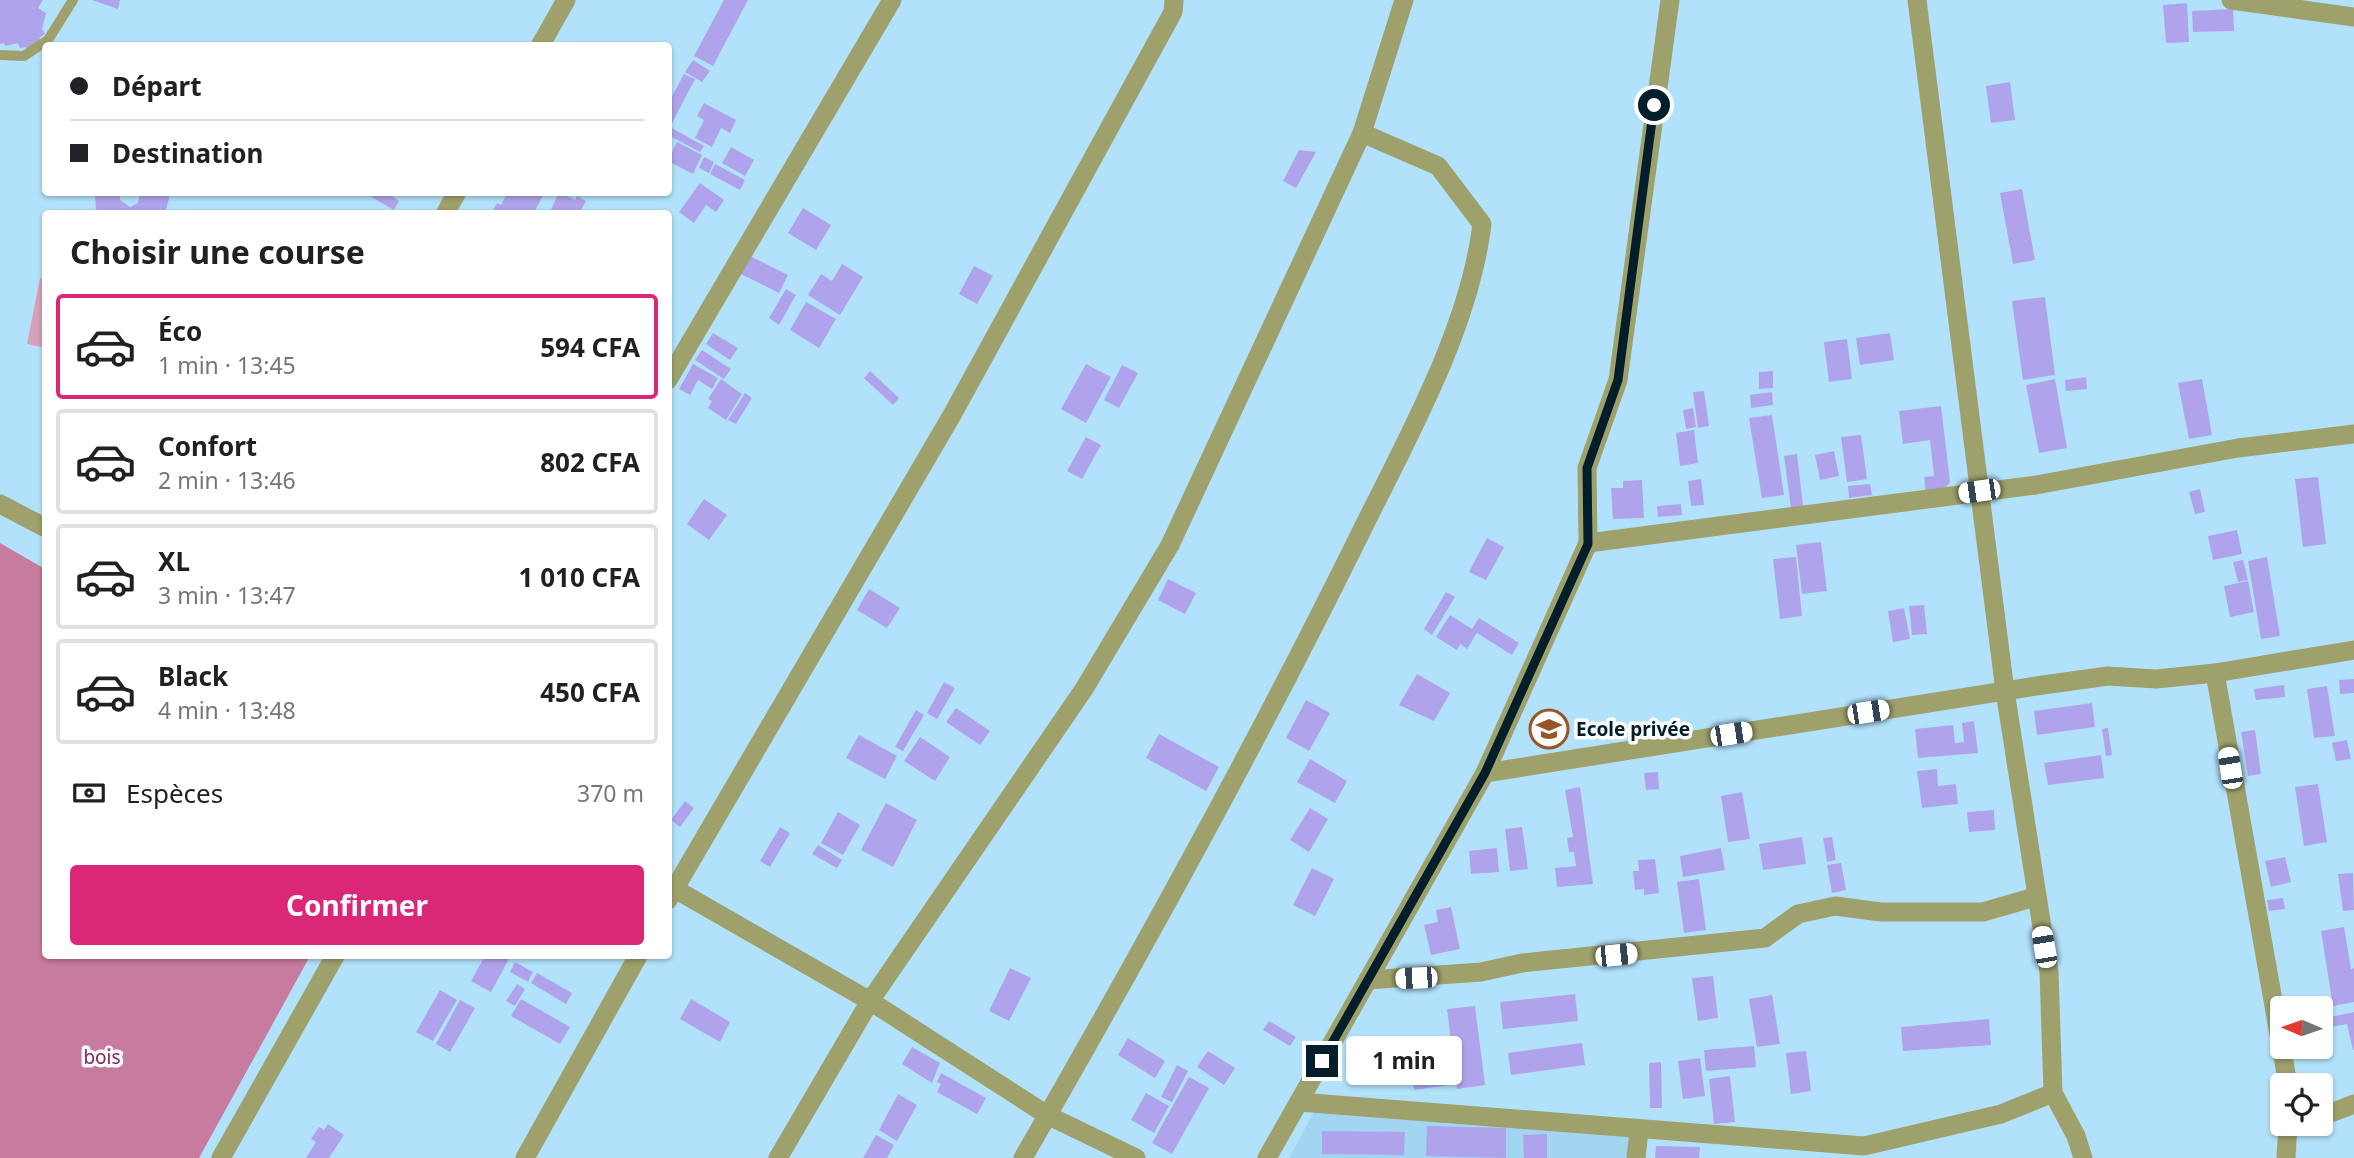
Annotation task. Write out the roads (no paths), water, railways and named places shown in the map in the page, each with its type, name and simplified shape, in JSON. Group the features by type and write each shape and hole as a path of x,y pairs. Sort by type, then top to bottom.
{"street":[{"path":"542,42 566,0"},
{"path":"672,373 892,0"},
{"path":"672,889 952,415 1118,113 1172,12 1174,0"},
{"path":"778,1158 870,1001 1084,689 1170,545 1362,133 1404,0"},
{"path":"1267,1158 1485,773 1588,544 1587,468 1618,380 1670,0"},
{"path":"1917,0 2005,691 2035,897 2049,972 2053,1093 2076,1136 2083,1158"},
{"path":"2231,0 2354,18"},
{"path":"1023,1158 1266,721 1430,391 1477,263 1482,224 1438,166 1362,133"},
{"path":"1588,544 2036,485 2238,448 2354,434"},
{"path":"0,504 42,526"},
{"path":"1485,773 2108,676 2156,679 2215,673 2354,650"},
{"path":"2215,673 2238,816 2286,1073"},
{"path":"672,892 870,1001 1048,1115 1136,1158"},
{"path":"1368,980 1480,972 1522,963 1765,938 1798,915 1835,906 1881,912 1983,912 2035,897"},
{"path":"221,1158 333,959"},
{"path":"525,1158 636,959"},
{"path":"1299,1102 1865,1152 2001,1114 2053,1093"},
{"path":"2333,1112 2354,1104"},
{"path":"1636,1158 1639,1130"},
{"path":"2286,1158 2291,1136"}],"lane":[{"path":"45,42 73,0"},
{"path":"0,55 24,56 42,44"}],"place":[{"name":"Ecole privée","path":"1549,729"}],"park label":[{"name":"bois","path":"102,1057"}]}
